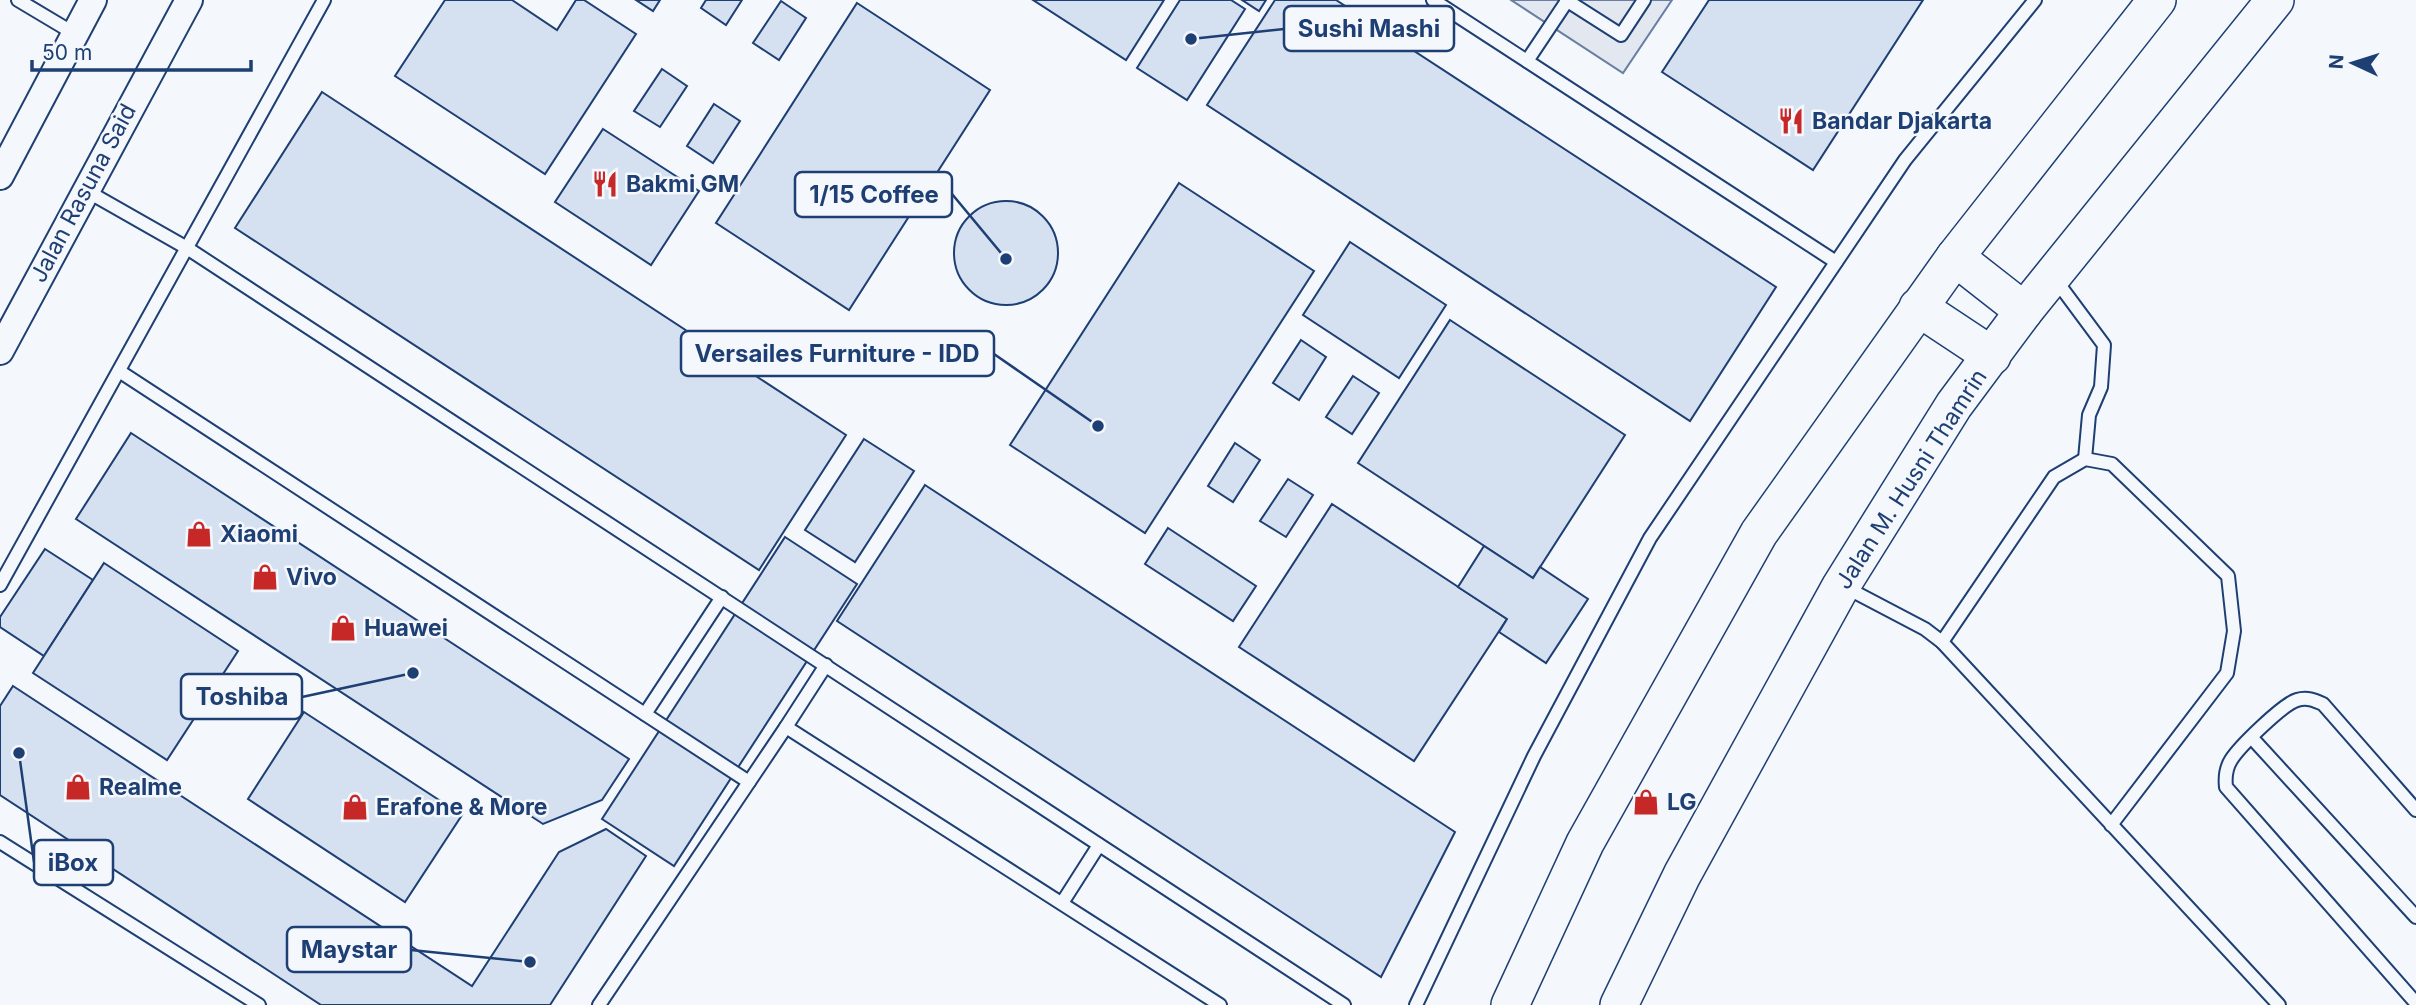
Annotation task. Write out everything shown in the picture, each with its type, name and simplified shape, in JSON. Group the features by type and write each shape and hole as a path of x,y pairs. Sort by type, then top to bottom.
{"main road":[{"path":"1510,1005 1585,843 1759,533 1955,257 2157,0"},
{"name":"Jalan M. Husni Thamrin","path":"1619,1005 1682,875 1841,586 1954,405 2024,311 2274,0"},
{"path":"1955,257 2024,311"},
{"path":"1918,307 1992,356"}],"street":[{"path":"0,176 93,0"},
{"name":"Jalan Rasuna Said","path":"0,351 189,0"}],"lane":[{"path":"18,0 75,34"},
{"path":"0,584 324,0"},
{"path":"1433,0 1836,262"},
{"path":"1527,61 1567,0 1621,35 1644,0"},
{"path":"1416,1005 1534,756 1650,538 1905,160 2034,0"},
{"path":"85,190 187,248 1344,1005"},
{"path":"2053,275 2105,345 2101,387 2090,415 2085,459"},
{"path":"118,371 749,782"},
{"path":"1942,642 2054,477 2085,459 2112,464 2228,576 2234,631 2227,673 2111,825"},
{"path":"1841,586 1925,629 1942,642 2279,1005"},
{"path":"645,714 722,597"},
{"path":"599,1005 826,665"},
{"path":"2416,810 2323,704 2311,698 2295,700 2230,761 2226,787 2416,1003"},
{"path":"786,727 1220,1005"},
{"path":"2252,738 2416,917"},
{"path":"0,842 259,1005"},
{"path":"1062,903 1099,845"}],"shaded area":[{"path":"1511,0 1672,0 1623,73"}],"building":[{"path":"445,0 512,0 557,30 576,0 584,0 636,34 545,174 395,76"},
{"path":"636,0 660,0 653,11"},
{"path":"706,0 742,0 726,25 701,8"},
{"path":"1033,0 1164,0 1126,60"},
{"path":"1180,0 1231,0 1245,9 1187,100 1137,68"},
{"path":"1242,0 1266,0 1259,11"},
{"path":"1275,0 1336,0 1776,287 1690,421 1207,105"},
{"name":"Bandar Djakarta","path":"1709,0 1923,0 1813,170 1662,72"},
{"path":"781,1 806,18 779,60 753,43"},
{"path":"857,3 990,90 849,310 716,223"},
{"path":"662,69 687,86 660,127 634,111"},
{"path":"322,92 846,435 759,570 235,228"},
{"path":"714,104 740,121 713,163 687,146"},
{"path":"603,129 699,191 651,265 555,202"},
{"path":"1179,183 1314,271 1145,533 1010,445"},
{"path":"1006,201 1026,205 1043,216 1054,233 1058,253 1054,273 1043,290 1026,301 1006,305 986,301 969,290 958,273 954,253 958,233 969,216 986,205"},
{"path":"1350,242 1446,305 1399,378 1303,315"},
{"path":"1450,320 1625,435 1533,578 1358,463"},
{"path":"1301,340 1326,357 1299,400 1273,383"},
{"path":"1353,376 1379,393 1352,434 1326,417"},
{"path":"131,433 629,759 602,800 543,824 76,519"},
{"path":"864,439 914,471 855,562 805,530"},
{"path":"1235,443 1260,460 1233,502 1208,486"},
{"path":"1288,479 1313,495 1286,537 1260,521"},
{"path":"925,485 1455,832 1381,977 837,621"},
{"path":"1332,504 1507,619 1414,761 1239,647"},
{"path":"1168,528 1256,586 1233,621 1145,564"},
{"path":"785,537 857,584 674,866 602,819"},
{"path":"1484,546 1533,578 1540,567 1588,599 1546,663 1499,632 1507,619 1458,587"},
{"path":"45,549 93,580 44,656 0,627 0,617"},
{"path":"104,563 238,651 167,760 33,673"},
{"path":"13,686 472,986 559,852 606,829 646,856 550,1005 321,1005 0,795 0,706"},
{"name":"Erafone & More","path":"304,712 462,815 405,902 248,799"}],"place":[{"name":"Sushi Mashi","path":"1191,39"},
{"name":"Bandar Djakarta","path":"1791,121"},
{"name":"Bakmi GM","path":"605,184"},
{"name":"1/15 Coffee","path":"1006,259"},
{"name":"Versailes Furniture - IDD","path":"1098,426"},
{"name":"Xiaomi","path":"199,534"},
{"name":"Vivo","path":"265,577"},
{"name":"Huawei","path":"343,628"},
{"name":"Toshiba","path":"413,673"},
{"name":"iBox","path":"19,753"},
{"name":"Realme","path":"78,787"},
{"name":"LG","path":"1646,802"},
{"name":"Erafone & More","path":"355,807"},
{"name":"Maystar","path":"530,962"}]}
